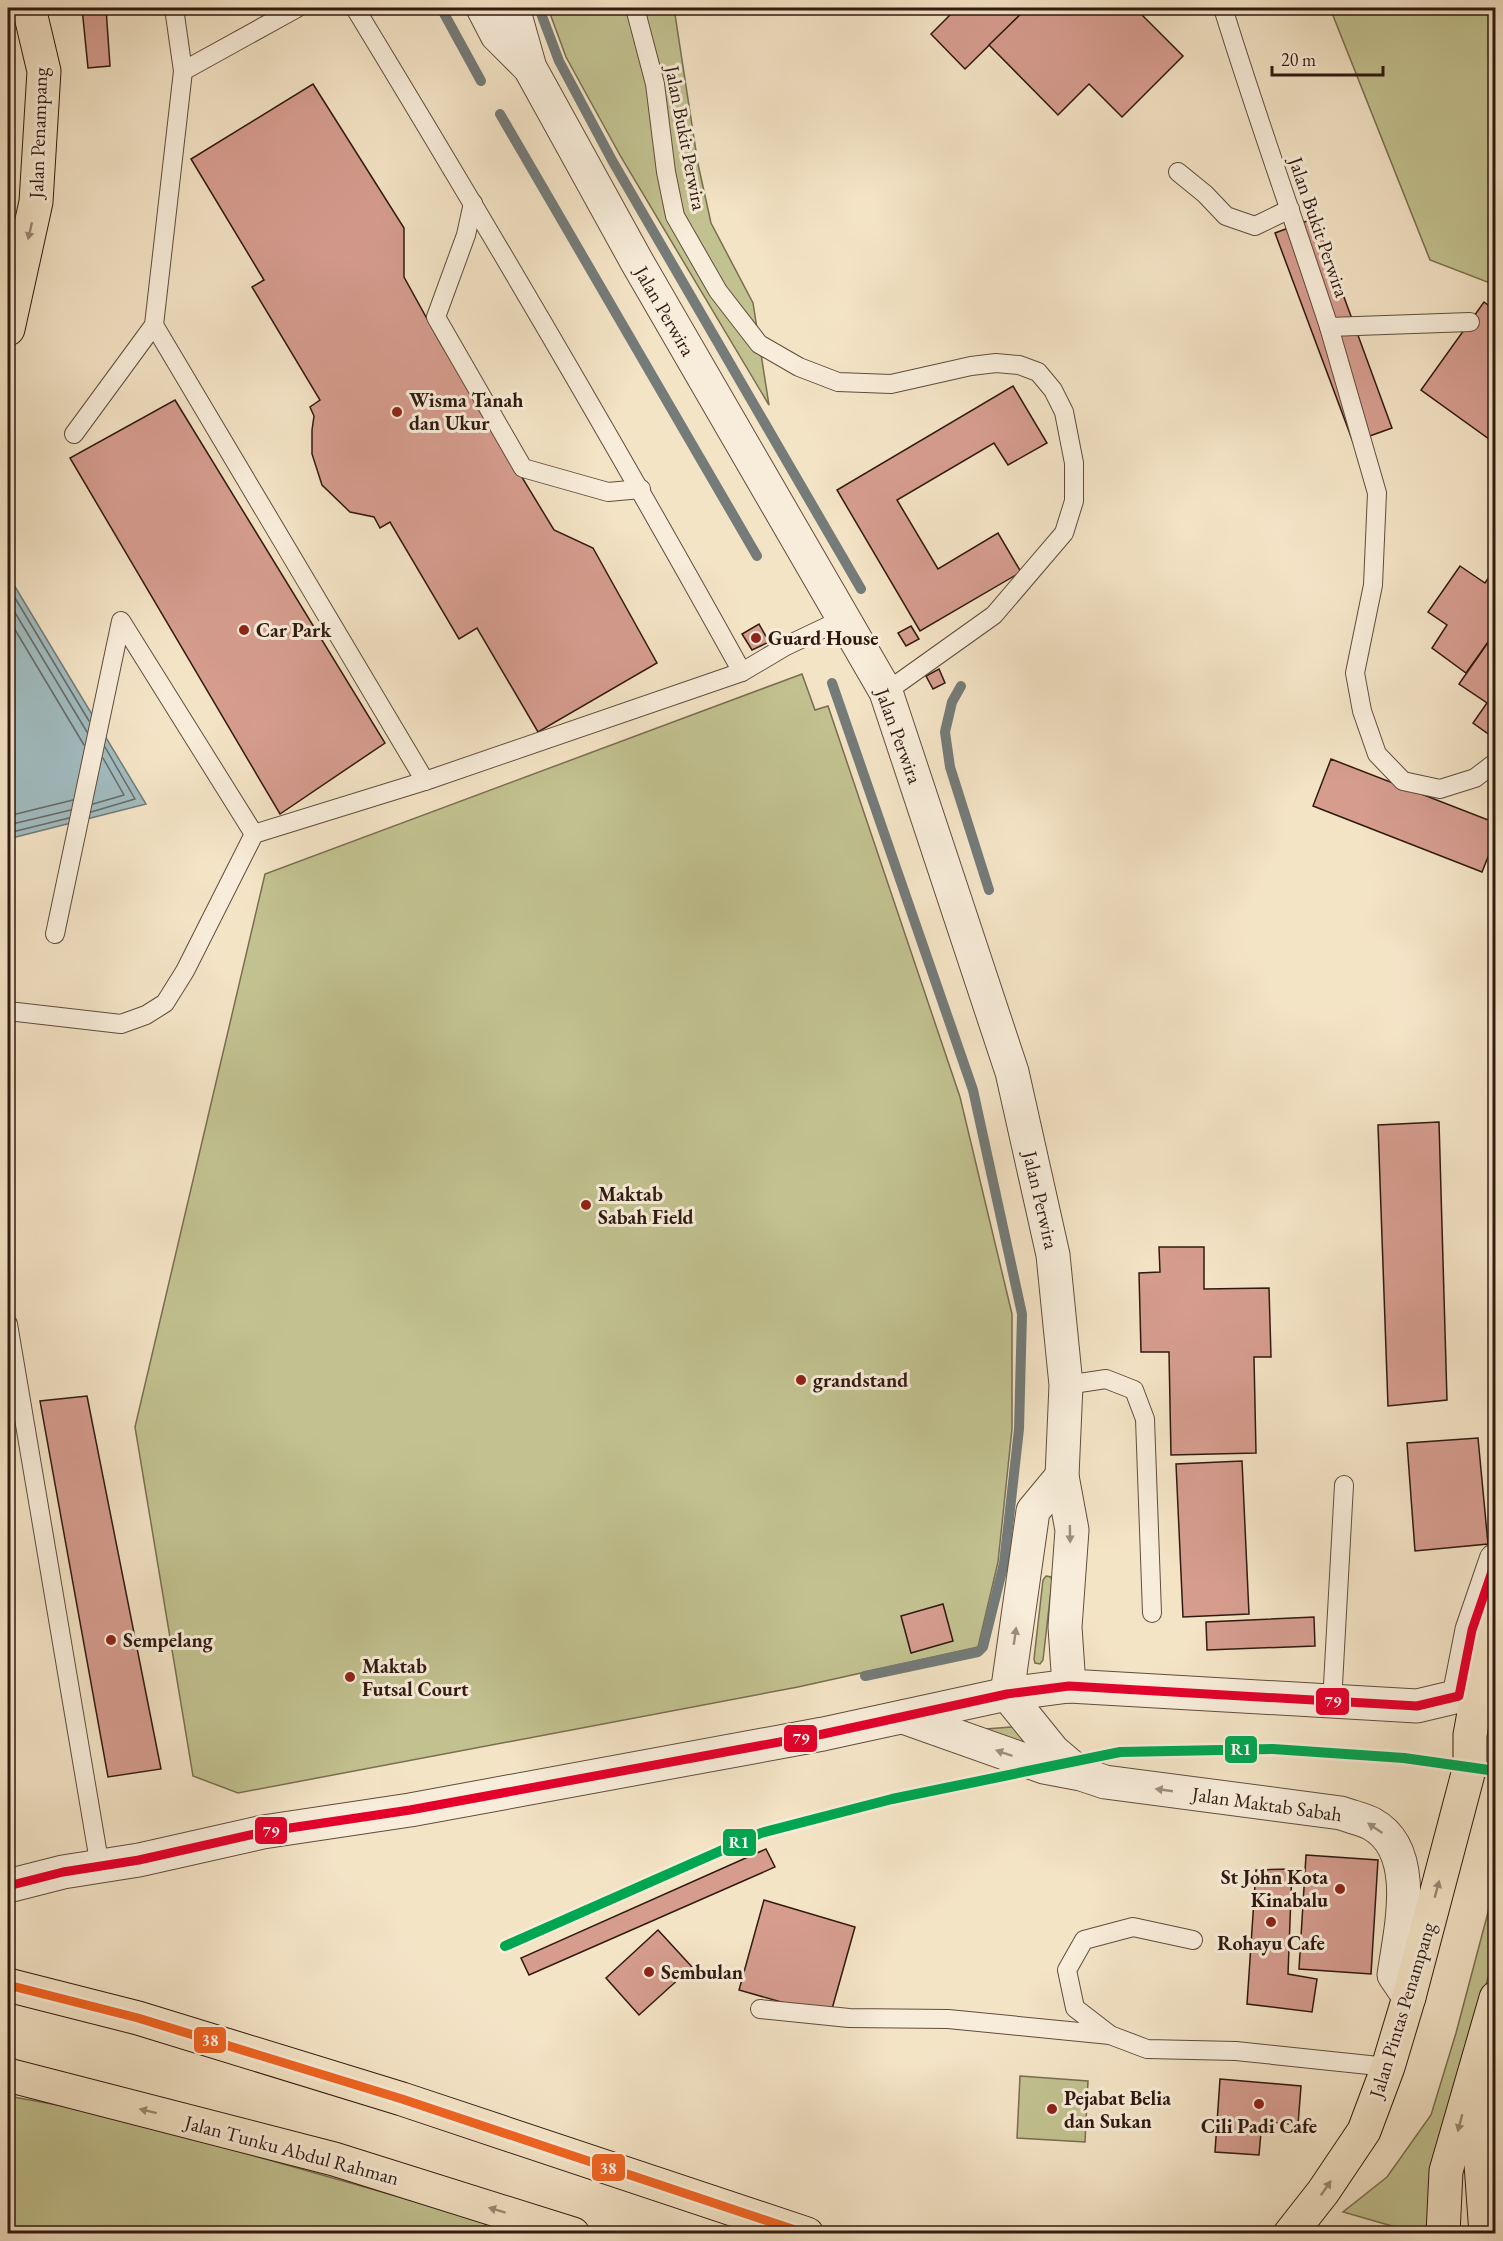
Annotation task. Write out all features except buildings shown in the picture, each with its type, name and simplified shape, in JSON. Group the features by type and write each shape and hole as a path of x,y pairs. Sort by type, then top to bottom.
{"main road":[{"name":"Jalan Penampang","path":"8,329 36,202 44,71 29,8"},
{"name":"Jalan Pintas Penampang","path":"1470,1766 1470,1735 1496,1591"},
{"name":"Jalan Pintas Penampang","path":"1290,2234 1323,2192 1364,2131 1388,2067 1409,1997 1470,1766 1496,1694"},
{"path":"8,1985 138,2018 402,2099 807,2234"},
{"path":"1443,2234 1446,2171 1494,2002"},
{"path":"1486,2234 1481,2164 1494,2002"},
{"name":"Jalan Tunku Abdul Rahman","path":"8,2075 334,2159 573,2234"}],"street":[{"name":"Jalan Perwira","path":"483,8 497,35 530,68"},
{"name":"Jalan Perwira","path":"513,8 530,68 637,262 886,692 1012,1072 1053,1255 1066,1385 1062,1476 1072,1530 1065,1627 1069,1686"},
{"path":"1007,1694 1033,1511 1062,1476"},
{"path":"8,1886 63,1872 139,1860 263,1832 410,1810 823,1734 1007,1694 1069,1686 1332,1703 1417,1706 1459,1696 1472,1630 1496,1560"},
{"name":"Jalan Maktab Sabah","path":"1007,1694 1053,1751 1081,1774"},
{"name":"Jalan Maktab Sabah","path":"903,1717 1044,1767 1081,1774 1105,1782 1341,1813 1372,1824 1389,1838 1400,1862 1405,1893 1394,1975 1409,1997"}],"lane":[{"path":"74,434 154,325 183,71 174,8"},
{"path":"183,71 297,8"},
{"path":"355,8 473,203 640,489 742,672"},
{"name":"Jalan Bukit Perwira","path":"635,8 654,84 666,172 675,216 718,291 759,344 799,367 838,382 891,384 971,366 996,363 1019,365 1038,372 1053,390 1064,412 1074,463 1074,501 1064,533 994,615 886,692"},
{"name":"Jalan Bukit Perwira","path":"1223,8 1256,115 1290,208 1329,327 1470,322"},
{"path":"1178,172 1205,194 1226,216 1255,226 1290,208"},
{"path":"473,203 466,235 436,317 523,468 608,492 640,489"},
{"path":"154,325 425,782"},
{"path":"1329,327 1377,493 1373,585 1355,673 1362,711 1377,754 1403,781 1440,789 1475,778 1496,762"},
{"path":"8,1011 121,1024 146,1016 165,1003 185,971 254,834 425,782 742,672 786,646 845,618"},
{"path":"55,934 121,621 254,834"},
{"path":"8,1324 100,1867"},
{"path":"1066,1385 1107,1379 1134,1390 1145,1419 1152,1613"},
{"path":"1332,1703 1344,1485"},
{"path":"8,1881 8,1886"},
{"path":"1110,2035 1075,2008 1067,1970 1084,1940 1133,1927 1192,1940"},
{"path":"760,2009 849,2018 948,2019 1110,2035 1147,2049 1236,2051 1388,2067"}],"green space":[{"path":"548,8 674,8 698,164 711,223 753,303 769,405 621,157 566,57"},
{"path":"1330,8 1495,8 1495,285 1430,260"},
{"name":"Maktab Sabah Field","path":"802,674 815,710 828,706 960,1097 1012,1314 1012,1429 998,1562 978,1647 798,1687 238,1793 193,1776 135,1427 265,874"},
{"path":"1046,1576 1051,1577 1052,1581 1043,1660 1040,1664 1035,1663 1034,1659 1043,1580"},
{"path":"1023,1726 1045,1756 985,1729"},
{"path":"1495,1886 1495,1954 1446,2120 1435,2233 1409,2233 1343,2212 1387,2177 1431,2115 1456,2033"},
{"name":"Pejabat Belia dan Sukan","path":"1020,2076 1088,2081 1085,2142 1017,2138"},
{"path":"8,2096 107,2114 488,2222 477,2234 8,2233"}],"water":[{"path":"14,585 146,804 8,839 8,596"}],"waterway":[{"path":"441,8 481,81"},
{"path":"539,8 559,61 613,162 861,589"},
{"path":"500,114 757,556"},
{"path":"832,683 973,1090 1022,1314 1019,1429 1004,1563 983,1647 978,1652 865,1676"},
{"path":"961,686 952,702 945,732 950,767 989,890"}],"transit line":[{"name":"79","path":"8,1886 63,1872 139,1860 263,1832 410,1810 823,1734 1007,1694 1069,1686 1417,1706 1459,1696 1472,1630 1496,1560"},
{"name":"R1","path":"505,1946 761,1833 892,1799 1120,1752 1273,1749 1404,1758 1496,1771"},
{"name":"38","path":"8,1985 138,2018 402,2099 807,2234"}],"place":[{"name":"Wisma Tanah dan Ukur","path":"397,412"},
{"name":"Car Park","path":"244,630"},
{"name":"Guard House","path":"756,638"},
{"name":"Maktab Sabah Field","path":"586,1205"},
{"name":"grandstand","path":"801,1380"},
{"name":"Sempelang","path":"111,1640"},
{"name":"Maktab Futsal Court","path":"350,1677"},
{"name":"St John Kota Kinabalu","path":"1340,1889"},
{"name":"Rohayu Cafe","path":"1271,1922"},
{"name":"Sembulan","path":"649,1972"},
{"name":"Cili Padi Cafe","path":"1259,2104"},
{"name":"Pejabat Belia dan Sukan","path":"1052,2109"}]}
